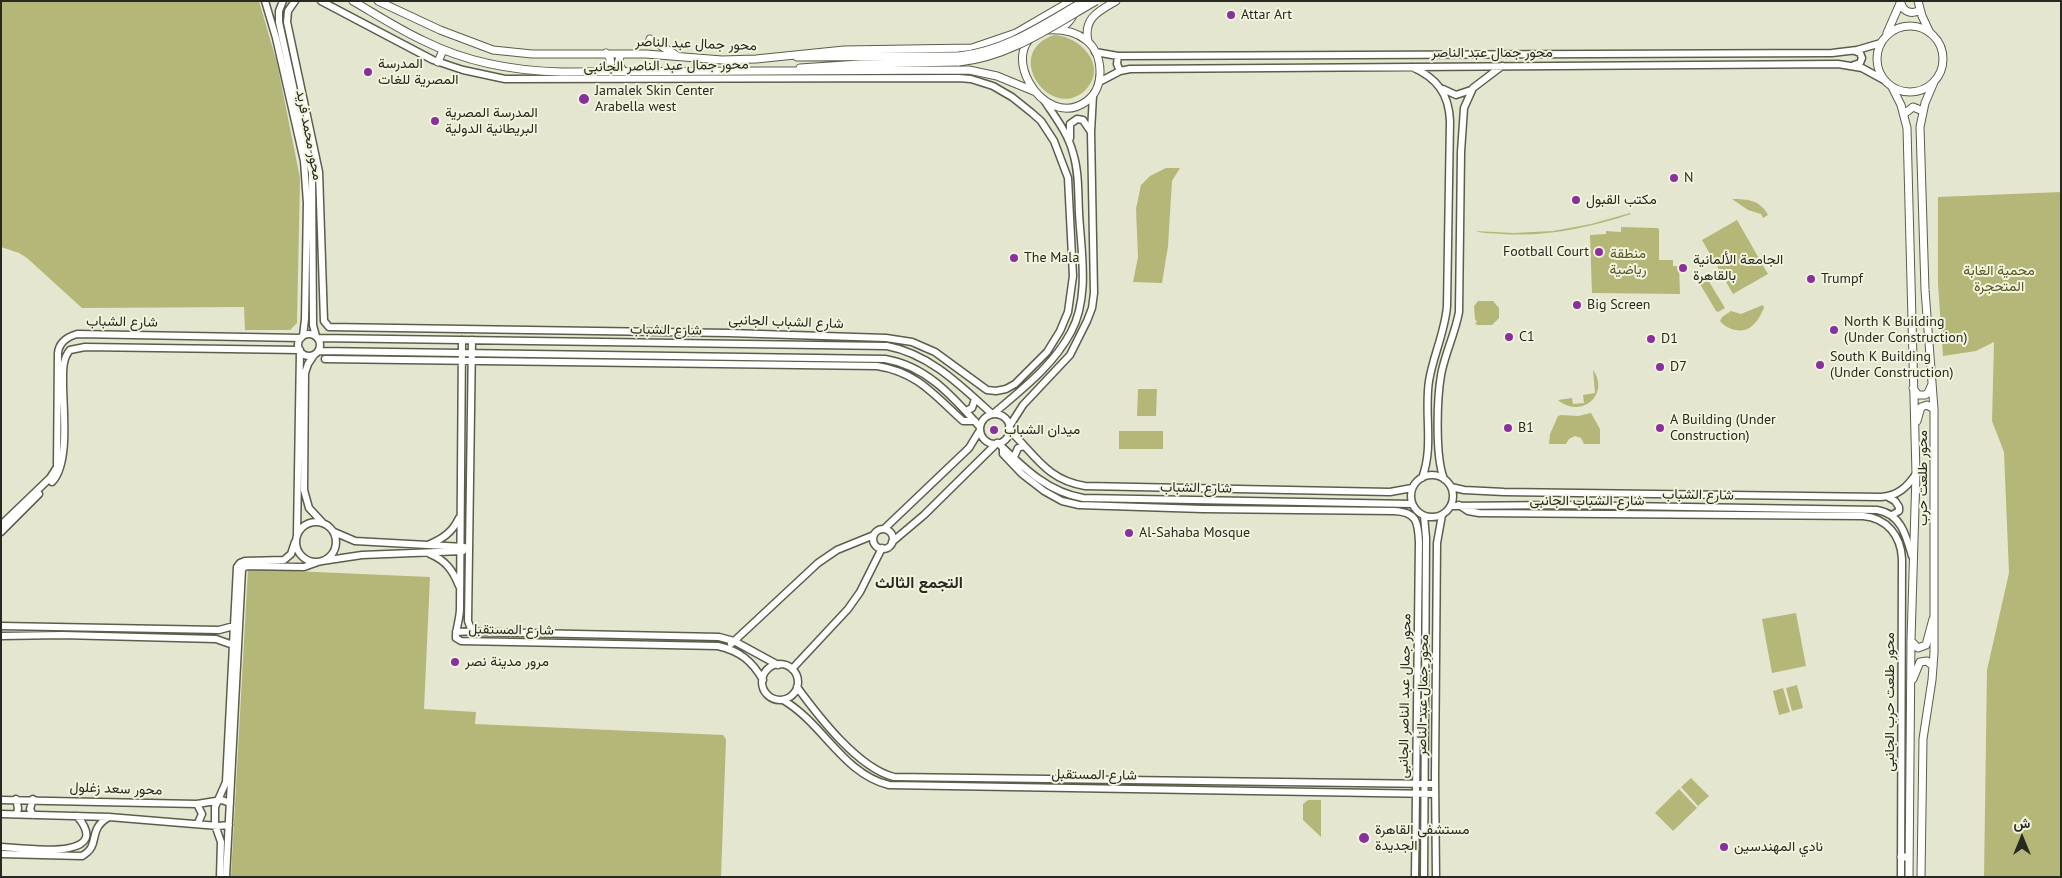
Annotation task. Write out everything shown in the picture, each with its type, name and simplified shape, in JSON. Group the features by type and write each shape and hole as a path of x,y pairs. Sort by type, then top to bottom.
{"main road":[{"name":"محور جمال عبد الناصر","path":"353,1 423,41 443,50 483,63 519,70 785,72 882,75 972,70 997,76 1036,92"},
{"name":"محور جمال عبد الناصر","path":"378,1 440,30 493,50 532,54 606,53 722,60 844,50 959,50 982,46 1009,36 1071,1"},
{"path":"1077,1 1080,12 1084,15 1092,16"},
{"path":"1059,30 1073,18 1077,1"},
{"path":"789,56 810,59 959,56 978,53 997,48 1014,40 1084,1"},
{"path":"785,72 813,66 960,62 979,59 1013,48 1096,1"},
{"path":"1031,37 1025,48 1023,65 1029,83 1044,100 1056,106 1070,108 1082,104 1093,95 1099,82 1100,64 1088,41 1087,30 1092,16 1116,1"},
{"path":"1901,2 1876,60 1884,80 1892,87 1914,92 1925,89 1934,82 1940,72 1943,56 1940,45 1930,33 1918,1"},
{"path":"1901,2 1904,10 1908,12 1912,13 1920,10"},
{"path":"1883,40 1894,30 1905,26 1921,28 1930,33"},
{"path":"1009,36 1021,39 1031,37 1043,30 1059,30 1072,33 1088,41"},
{"path":"650,39 678,56"},
{"path":"438,62 443,50"},
{"path":"606,53 611,63 606,71"},
{"path":"621,54 618,63 623,71"},
{"name":"محور طلعت حرب","path":"1921,877 1923,739 1933,666 1935,616 1934,409 1924,256 1920,126 1923,111 1934,82"},
{"name":"محور طلعت حرب","path":"1892,87 1904,114 1907,128 1916,474 1911,640 1909,877"},
{"path":"1904,114 1913,107 1923,111"},
{"path":"1913,388 1918,394 1925,395 1928,393 1933,381"},
{"path":"1915,432 1921,407 1928,405 1934,409"},
{"path":"1911,640 1918,648 1926,645 1930,624 1935,616"},
{"path":"1911,682 1920,662 1927,661 1933,666"},
{"path":"1901,857 1909,856"}],"street":[{"path":"295,1 288,13 288,22 319,172 322,238 313,238"},
{"name":"محور جمال عبد الناصر الجانبى","path":"321,1 438,62 482,75 527,80 828,74"},
{"name":"محور محمد فريد","path":"265,2 276,38 305,168 307,203 305,326 302,337"},
{"path":"281,3 288,13"},
{"name":"محور محمد فريد","path":"281,3 280,22 310,164 313,187 313,325 317,337"},
{"name":"محور جمال عبد الناصر","path":"1095,52 1118,56 1832,53 1853,51 1883,40"},
{"path":"1853,51 1860,53 1862,58 1858,64 1853,65"},
{"path":"1554,53 1554,65"},
{"path":"1341,54 1343,66"},
{"path":"1358,54 1356,60 1358,66"},
{"path":"1118,56 1117,64 1120,70"},
{"name":"محور جمال عبد الناصر","path":"1099,82 1120,70 1130,68 1838,64 1853,65 1868,70 1884,80"},
{"path":"1408,66 1432,78 1445,91 1456,95 1463,94 1473,88 1502,65"},
{"path":"882,75 971,79 993,86 1022,104 1041,121 1059,151 1068,178 1073,276 1068,312 1050,348 1029,370 1033,379"},
{"path":"1441,87 1449,107 1447,306 1444,325 1428,383 1427,460 1422,478 1412,488 1412,504 1419,513 1430,518 1442,515 1451,506 1453,500 1451,488 1444,479 1439,459 1439,397 1441,375 1454,336 1459,312 1461,152 1464,108 1473,88"},
{"path":"792,670 848,609 860,592 882,548 887,547 924,515 1006,438 1023,405 1070,355 1092,308 1094,277 1091,132 1093,95"},
{"path":"1044,100 1070,142"},
{"path":"727,648 818,563 834,551 874,535 878,530 884,529 969,448 984,419 1033,379 1061,350 1078,317 1082,277 1076,164 1070,142 1069,127 1074,120 1082,120 1091,132"},
{"path":"1450,152 1461,152"},
{"path":"1071,219 1079,208"},
{"name":"شارع الشباب الجانبى","path":"322,238 324,321 326,326 729,333 886,338 912,342 934,352 987,390 996,391 1012,386 1029,370"},
{"path":"305,326 310,327 313,325"},
{"name":"شارع الشباب","path":"1,525 50,478 57,467 58,348 66,339 77,334 302,337"},
{"path":"220,877 221,842 215,825 216,802 225,785 239,565 245,561 284,560 291,554 295,542 297,534 299,345 302,337 308,334 317,337 320,344 305,373 304,490 309,508 322,522 344,538 426,549 449,567 456,577 460,591"},
{"name":"شارع الشباب","path":"317,337 887,346 910,352 926,360 954,380 992,414"},
{"path":"287,338 289,344 287,350"},
{"path":"330,338 328,343 330,351"},
{"name":"شارع المستقبل","path":"462,340 460,624 456,632 456,638 460,641 540,646 596,647 616,644 642,647 714,646 738,652 752,663 763,680"},
{"name":"شارع المستقبل","path":"472,340 468,548 468,621 471,629 475,631 718,637 734,641 778,665"},
{"name":"شارع الشباب","path":"1,532 60,472 64,444 64,363 70,350 85,347 300,350"},
{"path":"262,350 262,357"},
{"path":"300,350 307,355 317,353"},
{"name":"شارع الشباب","path":"317,353 330,351 472,352 885,359 905,364 925,374 941,386 966,411 980,429"},
{"path":"339,351 339,359"},
{"path":"565,362 566,353"},
{"path":"602,354 602,362"},
{"path":"325,359 846,365 889,368 924,384 963,421 975,421"},
{"path":"1013,396 1015,403 1023,405"},
{"path":"966,411 972,408 975,399"},
{"path":"992,414 1003,416 1007,421 1009,429"},
{"path":"980,429 986,441 999,445"},
{"name":"شارع الشباب","path":"1009,429 1035,460 1055,476 1077,485 1102,488 1390,492 1412,488"},
{"name":"محور جمال عبد الناصر الجانبى","path":"999,445 1003,454 1035,485 1059,499 1079,505 1203,509 1394,511 1405,512 1413,516 1418,524 1419,542 1415,877"},
{"name":"شارع الشباب","path":"999,445 1050,488 1074,497 1101,500 1412,504"},
{"path":"1014,457 1018,448 1024,446"},
{"path":"1888,497 1900,492 1916,474"},
{"path":"1422,478 1433,476 1444,479"},
{"path":"1101,500 1102,488"},
{"name":"شارع الشباب","path":"1451,488 1513,492 1888,497"},
{"path":"1888,497 1896,501 1899,507 1899,510 1892,515 1904,531 1914,561"},
{"name":"شارع الشباب الجانبى","path":"1459,505 1468,511 1479,513 1863,516 1880,520 1892,530"},
{"name":"شارع الشباب","path":"1451,506 1861,508 1882,510 1892,515"},
{"path":"426,549 450,532 461,515"},
{"name":"محور جمال عبد الناصر","path":"1436,877 1437,543 1442,515"},
{"name":"محور جمال عبد الناصر","path":"1424,516 1426,538 1423,784 1424,877"},
{"path":"297,534 306,523 322,522"},
{"path":"884,529 890,532 892,542"},
{"name":"محور طلعت حرب الجانبى","path":"1892,530 1900,544 1902,559 1901,877"},
{"path":"295,542 300,555 308,561 320,562 334,552 336,542 334,532"},
{"path":"874,535 874,543 882,548"},
{"path":"226,877 242,569 246,566 304,566 362,555 426,549 468,548"},
{"path":"233,645 222,640 86,636 3,636 4,626 222,630 234,626"},
{"path":"222,630 225,635 222,640"},
{"path":"456,632 475,631"},
{"path":"616,635 616,644"},
{"path":"778,665 786,666 792,670 798,679 797,687 792,696 784,700 769,696 764,690 763,680 769,669 778,665"},
{"name":"شارع المستقبل","path":"797,687 810,706 867,765 880,773 894,777 1435,784"},
{"name":"شارع المستقبل","path":"784,700 806,716 860,772 873,780 889,785 1436,794"},
{"path":"33,799 30,809 33,815"},
{"name":"محور سعد زغلول","path":"1,800 33,799 197,804 225,801 230,803"},
{"path":"16,800 17,814"},
{"path":"197,804 202,814 198,823"},
{"name":"محور سعد زغلول","path":"1,814 109,817 215,825 229,824"},
{"path":"1,847 62,849 79,847 86,839 86,834 83,824 77,816"},
{"path":"1,854 82,856 91,848 98,825 109,817"}],"green space":[{"path":"1,1 259,1 277,63 300,178 297,323 290,330 245,330 244,307 82,308 27,258 1,247"},
{"path":"1054,35 1073,40 1088,53 1092,61 1094,69 1093,78 1088,87 1075,97 1061,98 1048,93 1038,83 1032,70 1031,57 1038,44"},
{"path":"1166,168 1180,168 1172,181 1168,246 1162,283 1133,282 1138,257 1136,209 1141,185 1150,176"},
{"name":"محمية الغابة المتحجرة","path":"2061,192 2061,877 1984,877 1987,670 2009,573 2004,452 1992,421 1994,342 1976,351 1943,356 1938,284 1938,197"},
{"path":"1732,199 1753,201 1761,206 1768,215 1763,218 1761,214 1748,210"},
{"path":"1630,213 1599,223 1551,233 1518,235 1476,231 1513,233 1553,231 1591,224"},
{"path":"1737,220 1768,274 1733,294 1702,240"},
{"name":"منطقة رياضية","path":"1621,227 1659,229 1659,260 1673,260 1673,266 1679,266 1680,294 1592,293 1590,235 1606,234 1606,231 1621,232"},
{"path":"1705,275 1725,308 1718,312 1697,279"},
{"path":"1478,301 1493,301 1499,308 1499,318 1492,325 1477,325 1475,323 1477,322 1474,306"},
{"path":"1763,305 1764,308 1756,322 1745,330 1731,329 1720,321 1722,317 1731,311 1741,314"},
{"path":"1593,370 1598,387 1596,395 1591,401 1577,407 1568,406 1558,400 1572,398 1573,404 1584,403 1583,395 1595,393"},
{"path":"1138,389 1157,389 1156,416 1137,416"},
{"path":"1591,413 1600,429 1600,444 1584,444 1581,438 1575,436 1569,439 1566,444 1549,444 1550,434 1558,416 1578,416"},
{"path":"1119,431 1163,431 1163,449 1119,449"},
{"path":"248,569 430,577 424,709 476,712 475,724 723,735 726,739 721,877 231,877"},
{"path":"1796,613 1806,666 1772,673 1762,619"},
{"path":"1797,685 1803,708 1792,711 1786,688"},
{"path":"1783,688 1790,712 1779,715 1773,691"},
{"path":"1691,778 1709,796 1698,806 1681,787"},
{"path":"1679,789 1697,808 1673,831 1655,813"},
{"path":"1308,800 1321,800 1321,837 1303,820 1303,804"}],"place":[{"name":"Attar Art","path":"1231,15"},
{"name":"المدرسة المصرية للغات","path":"368,72"},
{"name":"Jamalek Skin Center Arabella west","path":"584,99"},
{"name":"المدرسة المصرية البريطانية الدولية","path":"435,121"},
{"name":"N","path":"1674,178"},
{"name":"مكتب القبول","path":"1576,200"},
{"name":"Football Court","path":"1599,252"},
{"name":"The Mala","path":"1014,258"},
{"name":"الجامعة الألمانية بالقاهرة","path":"1683,268"},
{"name":"Trumpf","path":"1811,279"},
{"name":"Big Screen","path":"1577,305"},
{"name":"North K Building (Under Construction)","path":"1834,330"},
{"name":"C1","path":"1509,337"},
{"name":"D1","path":"1651,339"},
{"name":"South K Building (Under Construction)","path":"1820,365"},
{"name":"D7","path":"1660,367"},
{"name":"B1","path":"1508,428"},
{"name":"A Building (Under Construction)","path":"1660,428"},
{"name":"ميدان الشباب","path":"994,430"},
{"name":"Al-Sahaba Mosque","path":"1129,533"},
{"name":"مرور مدينة نصر","path":"455,662"},
{"name":"مستشفى القاهرة الجديدة","path":"1364,838"},
{"name":"نادي المهندسين","path":"1724,847"}],"district":[{"name":"التجمع الثالث","path":"919,583"}]}
